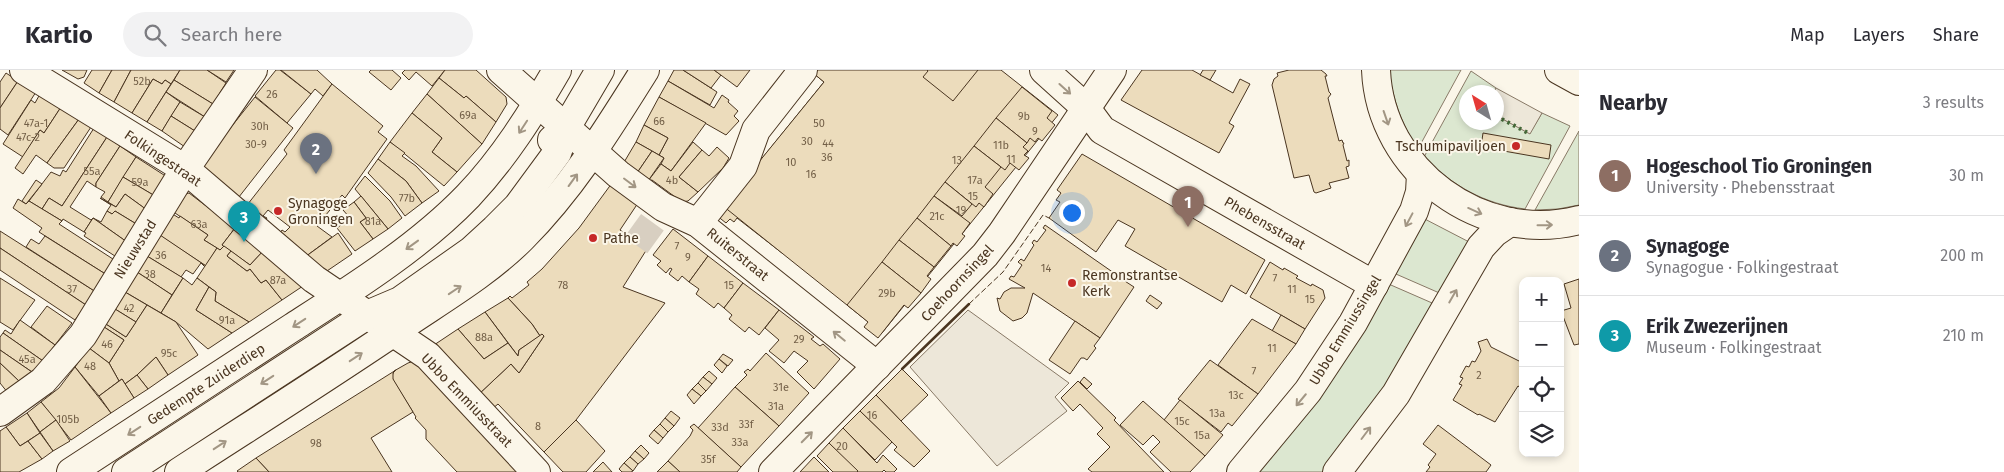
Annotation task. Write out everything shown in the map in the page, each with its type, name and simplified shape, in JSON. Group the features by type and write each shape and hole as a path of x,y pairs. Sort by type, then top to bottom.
{"street":[{"name":"Folkingestraat","path":"24,70 185,169 314,279 340,296"},
{"name":"Nieuwstad","path":"0,412 44,381 83,334 185,169 253,70"},
{"path":"501,70 592,152"},
{"name":"Gedempte Zuiderdiep","path":"71,472 340,296 422,237 467,197 506,152 556,70"},
{"path":"126,472 367,315 390,290 461,238 485,217 528,170 547,144 566,128 600,70"},
{"path":"179,472 494,264 548,211 592,152 645,70"},
{"name":"Phebensstraat","path":"1044,70 1085,107 1102,130 1374,285"},
{"name":"Coehoornsingel","path":"773,472 985,255 1002,233 1085,107 1112,70"},
{"path":"1376,70 1381,101 1389,126 1402,150 1421,174 1438,189 1460,204 1484,216 1510,222 1550,225 1579,220"},
{"path":"1559,70 1579,81"},
{"path":"698,222 743,166 756,130 812,74"},
{"name":"Ruiterstraat","path":"592,152 660,212 698,222 877,366"},
{"name":"Ubbo Emmiussingel","path":"1241,472 1308,391 1353,323 1418,202 1421,174"},
{"path":"1337,472 1396,394 1481,247 1494,233 1510,222"},
{"path":"340,296 393,332"},
{"name":"Ubbo Emmiusstraat","path":"393,332 428,356 536,472"}],"green space":[{"path":"1389,70 1461,70 1418,149 1399,111"},
{"path":"1471,71 1492,85 1463,85"},
{"path":"1459,93 1459,130 1504,130 1504,120 1530,133 1542,113 1570,126 1525,209 1496,203 1470,192 1446,177 1424,157"},
{"path":"1579,131 1579,205 1558,209 1535,210"},
{"path":"1419,216 1473,244 1444,295 1389,271"},
{"path":"1384,282 1439,306 1331,472 1249,472"}],"shaded area":[{"path":"1504,92 1542,113 1530,134 1504,120"},
{"path":"968,310 1069,383 1055,397 1067,411 997,466 910,367"}],"building":[{"path":"62,70 87,70 84,77 78,79"},
{"path":"92,70 112,70 99,93 84,83"},
{"path":"112,70 131,70 114,102 99,93"},
{"path":"131,70 180,70 171,84 165,80 162,84 153,79 132,113 114,102"},
{"path":"180,70 207,70 226,83 213,104 174,80"},
{"path":"207,70 234,70 226,82"},
{"path":"276,70 280,70 311,94 287,123 255,96"},
{"path":"281,70 317,70 332,84 323,96 315,89 311,94"},
{"path":"371,70 392,70 401,78 391,90 369,72"},
{"path":"405,70 445,70 432,86 416,72 409,80 402,73"},
{"path":"445,70 476,70 506,97 507,104 496,122 466,96 464,98 439,78"},
{"path":"674,70 683,70 717,92 710,105 668,81"},
{"path":"683,70 714,70 721,75 711,88"},
{"path":"714,70 750,70 737,87"},
{"path":"815,70 928,71 782,253 737,218 734,222 730,219 726,223 716,215 824,82 813,73"},
{"path":"815,70 1001,70 1058,115 882,333 723,206 824,82 813,73"},
{"path":"927,70 978,70 953,101 923,77"},
{"path":"1142,70 1192,70 1233,93 1240,79 1250,84 1229,123 1234,126 1219,153 1121,100"},
{"path":"1203,70 1216,70 1210,80 1200,75"},
{"path":"1289,70 1321,70 1326,74 1331,94 1328,98 1339,141 1342,140 1344,143 1347,161 1349,160 1349,166 1346,167 1349,178 1329,183 1331,188 1316,193 1314,192 1309,175 1294,178 1272,85 1274,79 1278,76 1277,73"},
{"path":"6,73 18,81 0,108 0,82"},
{"path":"439,78 464,98 466,96 496,122 482,144 427,94"},
{"path":"153,79 162,84 165,80 171,84 147,122 132,113"},
{"path":"174,80 213,104 205,117 166,92"},
{"path":"18,81 36,92 8,135 0,129 0,108"},
{"path":"668,81 714,108 722,95 738,111 734,116 739,121 726,135 659,97"},
{"path":"332,84 383,126 378,132 387,139 345,198 342,195 317,226 332,237 305,257 278,236 282,230 285,232 290,227 268,210 263,216 267,218 263,224 244,209 287,154 284,150"},
{"path":"1022,87 1052,111 1047,118 1055,125 1042,141 1038,138 1035,142 1030,138 1027,143 996,118"},
{"path":"166,92 180,102 162,131 147,122"},
{"path":"40,94 61,107 44,133 40,130 23,157 3,144 31,100 35,103"},
{"path":"427,94 482,144 457,172 432,152 442,138 412,113"},
{"path":"255,97 293,128 235,202 196,171"},
{"path":"659,97 706,123 671,171 661,164 664,158 659,155 668,138 644,125"},
{"path":"180,102 205,117 195,131 171,116"},
{"path":"61,107 79,119 47,163 36,155 23,174 15,168 40,130 44,133"},
{"path":"412,113 442,138 432,152 457,172 444,186 390,142"},
{"path":"171,116 195,131 185,147 162,131"},
{"path":"996,118 1027,143 1023,147 1028,151 1024,155 1029,158 1019,170 1010,163 1005,170 974,146"},
{"path":"79,119 91,127 64,168 54,168 47,163"},
{"path":"644,125 668,138 659,155 636,142"},
{"path":"94,128 107,137 62,206 49,198 42,209 29,201 51,172 60,176 63,170 66,172"},
{"name":"Tschumipaviljoen","path":"1483,133 1551,145 1549,159 1481,147"},
{"path":"107,137 120,146 96,183 96,187 87,181 70,207 91,220 93,218 84,232 42,209 49,198 62,206"},
{"path":"390,142 405,153 402,156 416,166 439,191 422,203 406,181 378,159"},
{"path":"636,142 652,151 637,173 623,164"},
{"path":"693,142 702,150 679,177 698,192 688,201 682,202 652,180 648,181 661,164 671,171"},
{"path":"120,146 136,157 108,202 101,197 105,192 96,187 96,183"},
{"path":"974,146 1001,167 985,187 993,194 984,207 979,203 976,207 945,182"},
{"path":"717,147 729,158 723,168 698,192 679,177 702,150 709,156"},
{"path":"652,151 664,158 648,181 637,173"},
{"path":"1082,154 1265,260 1246,294 1231,285 1222,302 1125,246 1135,229 1118,220 1096,252 1049,218 1060,202 1056,200 1061,193 1057,190"},
{"path":"136,157 167,177 155,196 123,177"},
{"path":"378,159 406,181 422,203 405,216 391,197 368,173"},
{"path":"365,176 390,201 402,218 388,229 355,189"},
{"path":"123,177 155,196 147,210 125,194 116,207 108,202"},
{"path":"36,180 42,184 26,204 22,201"},
{"path":"945,182 972,204 962,216 934,196"},
{"path":"612,183 638,203 620,230 647,249 623,287 665,303 576,420 544,452 498,404 492,409 479,394 511,364 519,373 544,336 542,334 540,336 532,324 508,298 510,296 512,298 529,285 527,282 542,269 579,228"},
{"path":"189,193 235,228 220,250 204,240 208,235 172,211 182,195"},
{"path":"125,194 147,210 138,225 115,211 112,214 107,211 111,205 100,198 116,207"},
{"path":"361,196 388,229 373,239 360,222 366,218 354,202"},
{"path":"934,196 970,223 962,234 965,236 957,246 953,243 951,246 917,218"},
{"path":"18,199 26,204 29,201 62,221 59,224 116,261 107,275 39,232 42,228 13,208"},
{"path":"354,202 366,218 360,222 373,239 355,251 337,228 350,218 343,210"},
{"path":"107,211 112,214 115,211 138,225 127,242 93,218 101,222"},
{"path":"171,213 179,218 180,216 208,235 204,240 217,248 206,266 159,235"},
{"path":"93,218 127,242 118,258 84,236 86,233 84,232"},
{"path":"917,218 951,246 934,267 899,240"},
{"name":"Remonstrantse Kerk","path":"1045,225 1118,274 1117,276 1134,287 1100,338 1033,293 1027,313 1022,318 1013,321 1000,311 997,298 1000,299 1004,292 1011,288 1025,288 1009,279 1011,276 1014,277 1022,265 1018,262 1021,259 1024,261 1034,245 1032,243 1034,240 1037,242 1046,230 1043,228"},
{"path":"235,228 265,249 250,265 222,245"},
{"path":"673,229 708,256 689,282 682,276 678,281 669,274 672,269 670,268 666,273 657,265 661,261 653,255"},
{"path":"0,231 96,292 86,305 0,248"},
{"path":"338,233 352,254 324,273 305,257"},
{"path":"160,235 206,266 201,263 193,274 186,270 181,277 147,256"},
{"path":"45,236 107,275 96,292 26,247 31,239 39,244"},
{"path":"899,240 934,267 927,276 931,279 921,293 882,262"},
{"path":"224,246 231,251 227,256 247,271 250,269 261,283 266,280 282,300 249,322 215,301 216,292 197,278 217,248 220,250"},
{"path":"0,248 86,305 75,320 0,270"},
{"path":"265,249 303,286 282,300 266,280 261,283 250,269 247,271 227,256 231,251 250,265"},
{"path":"147,256 183,278 172,295 137,272"},
{"path":"708,256 743,283 724,308 718,303 714,308 696,294 699,289 689,282"},
{"path":"882,262 921,293 908,308 904,305 878,338 864,327 868,322 847,305"},
{"path":"1270,262 1298,276 1296,278 1311,286 1312,284 1323,290 1325,298 1305,329 1250,297"},
{"path":"137,272 172,295 161,313 125,292"},
{"path":"0,278 35,300 13,330 0,322"},
{"path":"183,278 192,285 197,278 209,287 196,310 232,333 208,349 176,322 161,313"},
{"path":"1579,279 1579,344 1574,345 1564,319 1564,310 1571,308 1564,284"},
{"path":"743,283 779,310 759,335 749,327 745,332 729,319 732,315 724,308"},
{"path":"209,287 216,292 215,301 249,322 232,333 196,310"},
{"path":"125,292 147,305 136,322 115,309"},
{"path":"1150,295 1162,303 1157,309 1146,301"},
{"path":"508,298 532,324 540,336 519,350 518,356 485,312"},
{"path":"147,305 176,322 198,355 168,375 156,357 125,384 122,379 119,381 109,363 124,340 104,327 106,324 126,337"},
{"path":"47,306 72,323 55,345 31,327"},
{"path":"115,309 136,322 126,337 106,324"},
{"path":"779,310 814,337 811,339 820,346 823,344 840,359 814,389 797,372 808,361 794,351 784,363 769,351 779,340 765,328"},
{"path":"485,312 508,343 484,359 458,329"},
{"path":"1281,315 1305,329 1296,344 1272,331"},
{"path":"1252,319 1296,344 1258,394 1218,365"},
{"path":"20,320 55,345 43,361 3,333 5,330 11,334"},
{"path":"1075,321 1100,338 1094,346 1096,348 1087,360 1081,358 1070,374 1049,360"},
{"path":"104,327 124,340 109,363 89,348"},
{"path":"458,329 484,359 508,343 518,356 519,350 542,334 544,336 519,373 511,364 479,394 434,345"},
{"path":"3,333 43,361 32,372 0,350 0,337"},
{"path":"1487,339 1491,347 1519,361 1519,387 1495,422 1478,415 1453,400 1462,385 1459,384 1463,378 1460,377 1466,366 1469,367 1472,361 1475,362 1481,351 1478,342"},
{"path":"89,348 109,363 119,381 99,396 75,367"},
{"path":"0,350 32,372 21,383 0,363"},
{"path":"766,353 809,393 779,426 735,387 747,375 744,372 748,369 750,371"},
{"path":"723,354 733,360 728,366 719,359"},
{"path":"156,357 168,375 148,389 137,375"},
{"path":"719,359 727,366 722,373 714,365"},
{"path":"1210,360 1258,394 1232,426 1228,423 1221,432 1178,399"},
{"path":"414,361 522,472 457,472 426,439 426,430 415,418 393,380 394,371"},
{"path":"0,363 21,383 8,393 0,383"},
{"path":"75,367 111,413 71,440 41,402 59,388"},
{"path":"902,369 928,395 901,421 876,395"},
{"path":"396,370 393,373 393,379 413,412 371,438 392,472 269,472 256,458"},
{"path":"709,371 717,378 712,384 703,377"},
{"path":"137,375 148,389 134,398 125,384"},
{"path":"703,377 712,384 706,391 698,383"},
{"path":"1084,377 1092,384 1087,389 1080,382"},
{"path":"122,379 134,398 111,413 99,396"},
{"path":"1078,381 1116,418 1114,420 1164,472 1092,472 1088,469 1110,447 1097,434 1103,428 1080,404 1073,411 1061,398"},
{"path":"698,383 706,391 701,396 692,389"},
{"path":"735,387 779,426 741,467 698,428"},
{"path":"692,389 701,396 694,404 687,395"},
{"path":"876,395 930,451 914,467 894,450 897,447 860,411"},
{"path":"1180,400 1223,435 1205,456 1164,420"},
{"path":"1143,401 1205,456 1190,472 1171,472 1150,452 1160,442 1153,435 1143,445 1120,425"},
{"path":"41,402 56,420 40,432 27,413"},
{"path":"671,411 680,418 674,426 665,418"},
{"path":"860,411 892,442 875,460 843,428"},
{"path":"27,413 40,433 20,446 6,427"},
{"path":"665,418 674,426 668,432 660,424"},
{"path":"56,420 70,441 53,451 40,432"},
{"path":"576,420 605,451 586,472 563,472 544,452"},
{"path":"660,424 668,432 663,438 654,430"},
{"path":"694,424 741,467 737,472 680,472 668,461 690,436 693,430 690,427"},
{"path":"1438,425 1491,465 1486,472 1426,472 1430,467 1428,465 1436,454 1423,444"},
{"path":"6,427 20,446 28,441 42,459 19,472 0,472 0,431"},
{"path":"843,428 877,463 883,455 897,469 894,472 886,472 884,470 882,472 858,472 829,443"},
{"path":"654,430 663,438 658,444 649,436"},
{"path":"40,433 53,451 42,459 28,441"},
{"path":"829,443 857,472 833,472 817,456"},
{"path":"641,445 649,453 644,459 635,451"},
{"path":"635,451 644,459 638,464 630,457"},
{"path":"630,457 638,464 633,471 624,463"},
{"path":"814,457 829,472 800,472"},
{"path":"256,458 269,472 237,471"},
{"path":"668,461 680,472 657,472"},
{"path":"603,462 612,472 593,472"},
{"path":"624,463 633,471 622,472 619,469"}],"tunnel":[{"path":"636,245 657,216"}],"hedge":[{"path":"1504,120 1530,134"}],"fence":[{"path":"969,304 1003,272 1043,215 1049,218"}],"wall":[{"path":"902,369 969,304"}],"place":[{"name":"Tschumipaviljoen","path":"1516,146"},
{"name":"Synagoge","path":"316,174"},
{"name":"Synagoge Groningen","path":"278,211"},
{"name":"Hogeschool Tio Groningen","path":"1188,227"},
{"name":"Pathe","path":"593,238"},
{"name":"Erik Zwezerijnen","path":"244,242"},
{"name":"Remonstrantse Kerk","path":"1072,283"}]}
